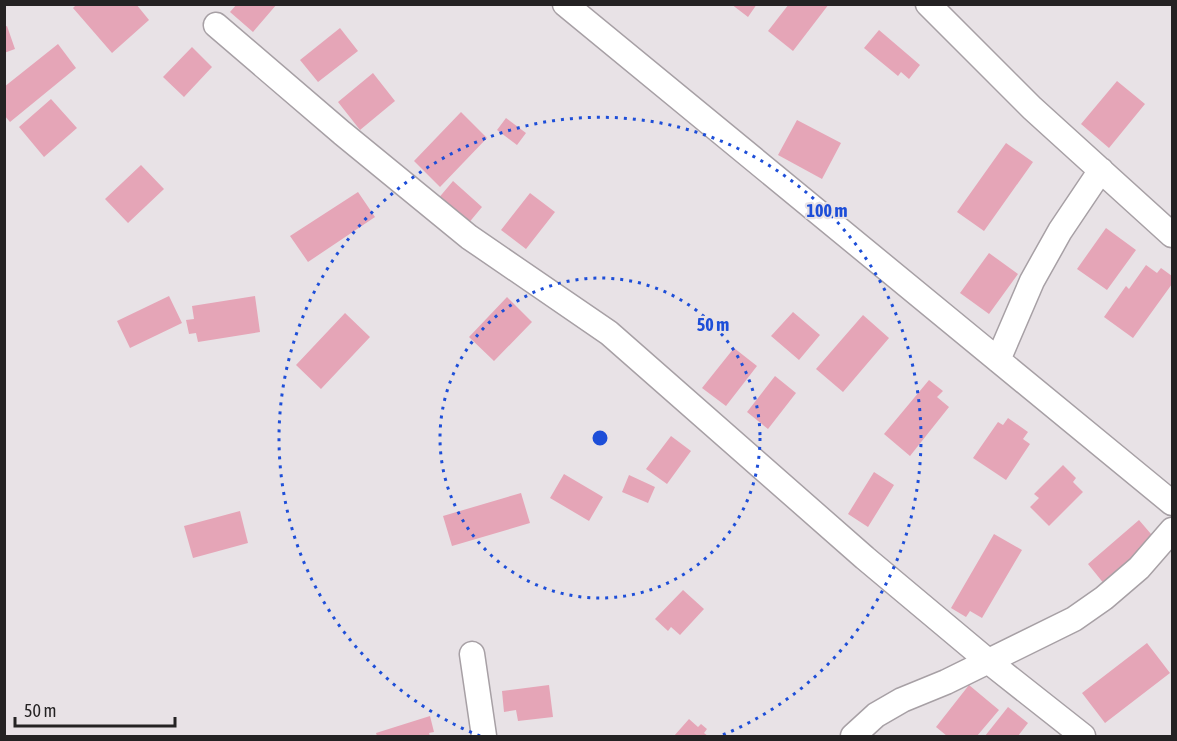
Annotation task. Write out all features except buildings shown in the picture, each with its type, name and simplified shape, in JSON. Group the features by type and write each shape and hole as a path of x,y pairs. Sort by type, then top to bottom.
{"street":[{"path":"565,4 1173,503"},
{"path":"928,4 1032,108 1173,235"},
{"path":"216,25 342,133 469,237 609,333 865,558 988,661 1083,736"},
{"path":"998,360 1032,281 1060,231 1101,170"},
{"path":"854,736 876,715 902,700 1074,619 1104,598 1139,568 1173,530"},
{"path":"472,654 484,736"}]}
